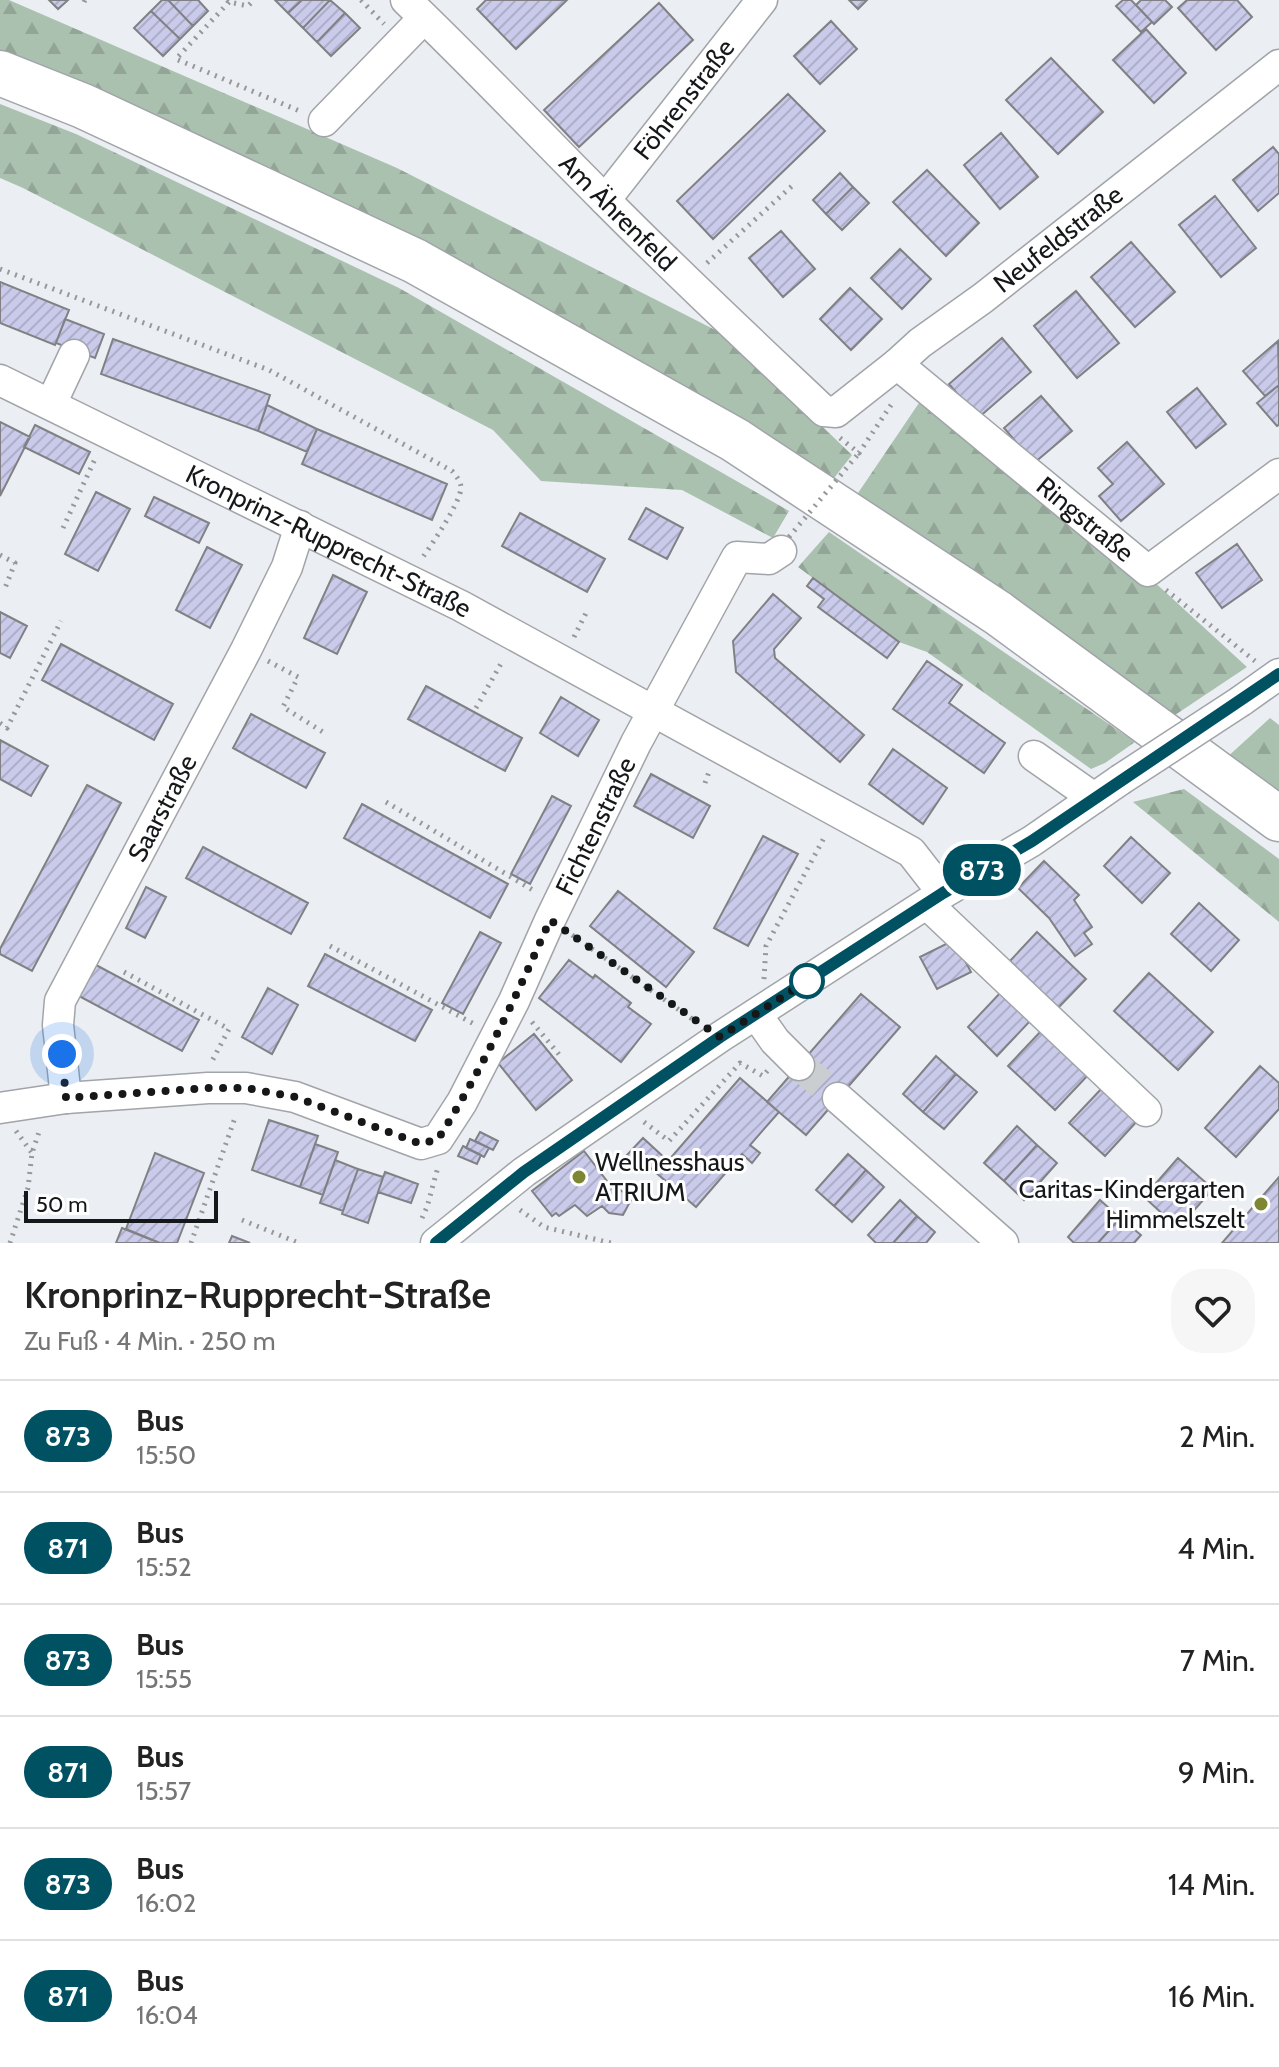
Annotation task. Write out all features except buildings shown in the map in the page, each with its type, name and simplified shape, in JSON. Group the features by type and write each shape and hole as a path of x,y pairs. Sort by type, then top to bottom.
{"highway":[{"path":"0,73 83,106 415,261 735,440 998,613 1279,819"}],"street":[{"name":"Föhrenstraße","path":"605,200 762,0"},
{"name":"Am Ährenfeld","path":"415,9 687,280 824,411 836,412"},
{"path":"324,121 415,9"},
{"name":"Neufeldstraße","path":"836,412 903,369 920,343 983,298 1279,65"},
{"path":"51,404 74,355"},
{"name":"Ringstraße","path":"903,369 1148,571 1279,474"},
{"name":"Kronprinz-Rupprecht-Straße","path":"0,380 408,579 911,852 935,898 1146,1111"},
{"name":"Saarstraße","path":"66,1098 58,1025 60,1001 246,650 287,567 300,526"},
{"path":"652,711 737,557 769,559 785,544"},
{"path":"449,1239 524,1172 622,1103 935,898 1032,841 1276,675"},
{"name":"Fichtenstraße","path":"0,1108 66,1098 246,1088 295,1097 421,1144 438,1139 462,1102 514,1001 652,711"},
{"path":"1034,756 1094,798"},
{"path":"767,1007 792,1058"},
{"path":"838,1098 1003,1243"}],"path":[{"path":"254,0 248,6 228,1 176,59 324,121"},
{"path":"687,280 792,186"},
{"path":"0,269 269,370 452,471 459,479 461,489 442,528 408,579"},
{"path":"785,544 859,453 892,404 903,369"},
{"path":"63,528 108,433"},
{"path":"0,555 15,563 5,588"},
{"path":"1148,571 1160,585 1276,675"},
{"path":"0,723 7,728 61,621"},
{"path":"476,708 517,636"},
{"path":"246,650 298,677 283,707 326,734"},
{"path":"386,802 554,912 720,1037"},
{"path":"767,1007 763,977 766,946 838,811"},
{"path":"330,946 496,1037"},
{"path":"124,972 229,1029 211,1063 208,1088"},
{"path":"514,1001 562,1058"},
{"path":"622,1103 669,1141 740,1063 763,1076 792,1058"},
{"path":"191,1243 246,1088"},
{"path":"10,1243 28,1188 32,1153 43,1121"},
{"path":"442,1154 427,1207 416,1224 449,1239"},
{"path":"509,1203 544,1227 611,1243"},
{"path":"242,1220 299,1243"}],"green space":[{"path":"0,0 9,0 397,168 729,337 852,455 831,482 0,57"},
{"path":"0,104 76,134 399,288 789,511 773,538 682,490 541,481 493,430 0,178"},
{"path":"921,400 1150,578 1247,667 1172,717 856,496"},
{"path":"829,532 1135,742 1091,769 927,652 899,642 798,567"},
{"path":"1270,718 1279,725 1279,799 1224,760"},
{"path":"1184,789 1279,859 1279,922 1133,802"}],"tunnel":[{"path":"799,1065 838,1098"}],"bus line":[{"name":"873","path":"436,1243 524,1172 595,1121 943,893 1032,841 1279,674"}],"place":[{"name":"Wellnesshaus ATRIUM","path":"579,1177"},
{"name":"Caritas-Kindergarten Himmelszelt","path":"1261,1204"}],"route":[{"path":"62,1054 66,1098 246,1088 295,1097 421,1144 438,1139 462,1102 514,1001 550,920 720,1037 807,981"}]}
